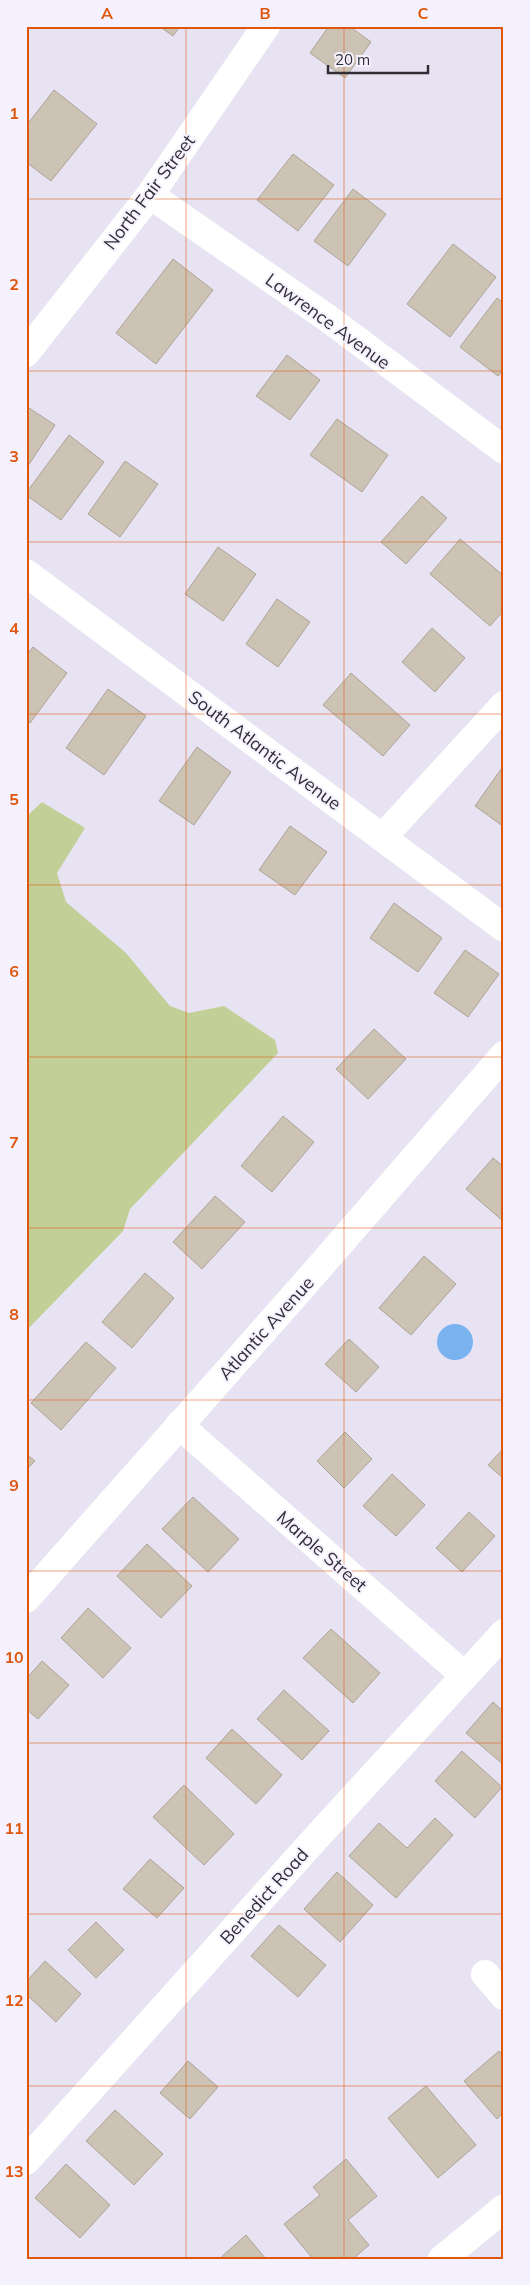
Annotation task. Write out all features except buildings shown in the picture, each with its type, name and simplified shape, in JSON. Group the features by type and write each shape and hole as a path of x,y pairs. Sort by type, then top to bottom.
{"street":[{"name":"North Fair Street","path":"26,353 150,196 266,26"},
{"name":"Lawrence Avenue","path":"150,196 326,318 504,450"},
{"name":"South Atlantic Avenue","path":"26,573 504,928"},
{"path":"382,838 504,705"},
{"name":"Atlantic Avenue","path":"26,1599 310,1279 504,1055"},
{"name":"Marple Street","path":"179,1425 465,1676"},
{"name":"Benedict Road","path":"26,2161 315,1839 504,1633"},
{"path":"485,1974 504,1996"},
{"path":"442,2259 504,2208"}],"green space":[{"path":"42,802 85,828 57,873 66,902 126,953 170,1006 189,1013 224,1006 275,1040 278,1053 130,1209 123,1231 26,1331 26,817"}],"water":[{"path":"455,1324 462,1325 468,1329 472,1335 472,1349 468,1355 462,1359 455,1360 448,1359 442,1355 438,1349 437,1342 438,1335 442,1329 448,1325"}]}
